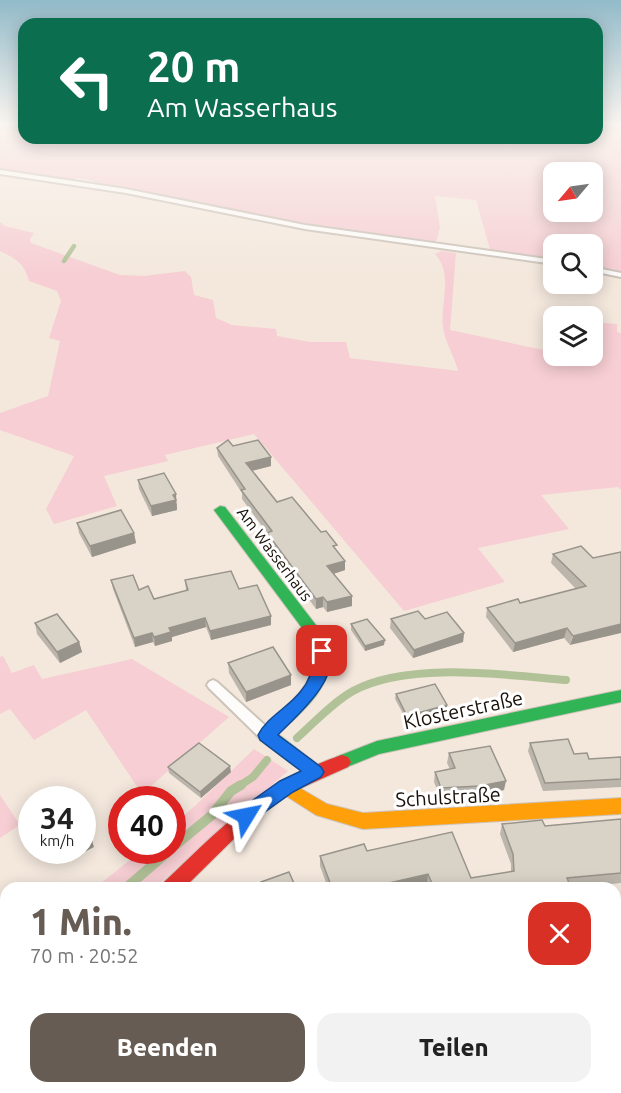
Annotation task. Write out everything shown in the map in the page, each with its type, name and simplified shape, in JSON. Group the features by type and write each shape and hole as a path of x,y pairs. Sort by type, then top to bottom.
{"street":[{"name":"Am Wasserhaus","path":"220,510 314,633 322,651 320,674 307,696 268,737"},
{"name":"Klosterstraße","path":"177,882 246,816 286,787 315,772 377,748 621,696"},
{"path":"268,737 315,772"},
{"name":"Schulstraße","path":"286,787 309,804 334,817 363,821 621,806"}],"lane":[{"path":"20,175 126,191 305,227 543,260"},
{"path":"603,271 621,275"},
{"path":"213,685 268,737"}],"shaded area":[{"path":"13,175 543,175 543,222 603,222 603,175 621,175 621,273 603,269 603,234 543,234 543,256 491,253 476,200 435,196 440,228 435,245 307,226 95,184 93,181 78,178 67,183"},
{"path":"0,222 5,226 34,233 30,239 31,243 120,275 144,276 185,271 191,277 194,295 213,300 216,318 232,325 276,329 277,336 310,342 346,342 350,358 458,371 444,333 444,271 435,254 441,251 456,253 450,330 543,350 543,366 603,366 603,323 617,324 617,332 621,333 621,490 618,487 541,495 569,529 478,548 505,582 404,611 254,434 165,455 168,461 104,476 117,506 54,524 46,509 74,456 0,430 0,413 48,396 60,341 49,338 61,301 57,291 29,281 19,262 0,251"},
{"path":"3,656 12,673 34,665 42,679 132,659 229,717 151,786 137,786 86,710 34,740 10,709 0,714 0,657"},
{"path":"254,749 288,771 186,860 186,814"},
{"path":"0,795 18,822 18,826 0,838"},
{"path":"125,864 181,864 161,882 102,882"}],"building":[{"path":"228,440 233,446 258,440 271,457 246,463 277,502 292,497 321,532 326,531 337,545 333,546 345,561 327,566 352,596 327,602 323,597 316,599 267,533 272,531 241,490 245,489 217,448"},
{"path":"164,473 176,494 173,495 176,500 151,506 138,480"},
{"path":"121,510 134,533 90,546 77,523"},
{"path":"581,546 593,558 621,552 621,624 573,636 567,628 515,643 487,608 518,599 520,603 586,586 553,554"},
{"path":"231,571 239,589 257,585 271,616 210,631 205,618 169,628 171,632 154,637 152,633 134,638 111,580 133,575 139,590 148,586 154,599 188,590 185,580"},
{"path":"418,611 425,619 447,612 464,633 414,650 391,619"},
{"path":"57,614 79,642 57,652 35,623"},
{"path":"367,619 385,640 365,646 351,624"},
{"path":"273,647 291,675 246,692 228,663"},
{"path":"435,684 447,705 407,716 396,694"},
{"path":"568,739 574,754 587,753 589,759 621,757 621,779 545,783 530,743"},
{"path":"199,743 230,766 200,792 168,767"},
{"path":"490,746 506,781 480,786 441,788 435,772 455,768 449,753"},
{"path":"621,819 621,873 567,878 569,882 431,882 428,874 393,882 330,882 320,856 364,844 367,851 452,832 471,878 514,871 513,854 502,824 542,820 545,826"},
{"path":"289,872 293,882 261,882"}],"waterway":[{"path":"64,261 74,246"},
{"path":"297,738 331,707 353,691 375,682 401,676 458,672 566,680"},
{"path":"239,786 253,777 267,760"},
{"path":"186,836 212,815 231,791 241,785"},
{"path":"133,882 154,864"}],"traffic: fast":[{"path":"220,510 314,633 321,646 323,663 313,687 305,698 266,735 315,772"},
{"path":"342,762 377,748 621,696"}],"traffic: slow":[{"path":"286,787 322,810 363,821 621,806"}],"traffic: jam":[{"path":"177,882 246,816 286,787 342,762"}],"route":[{"path":"246,816 286,787 315,772 266,735 307,696 320,674 322,651"}]}
